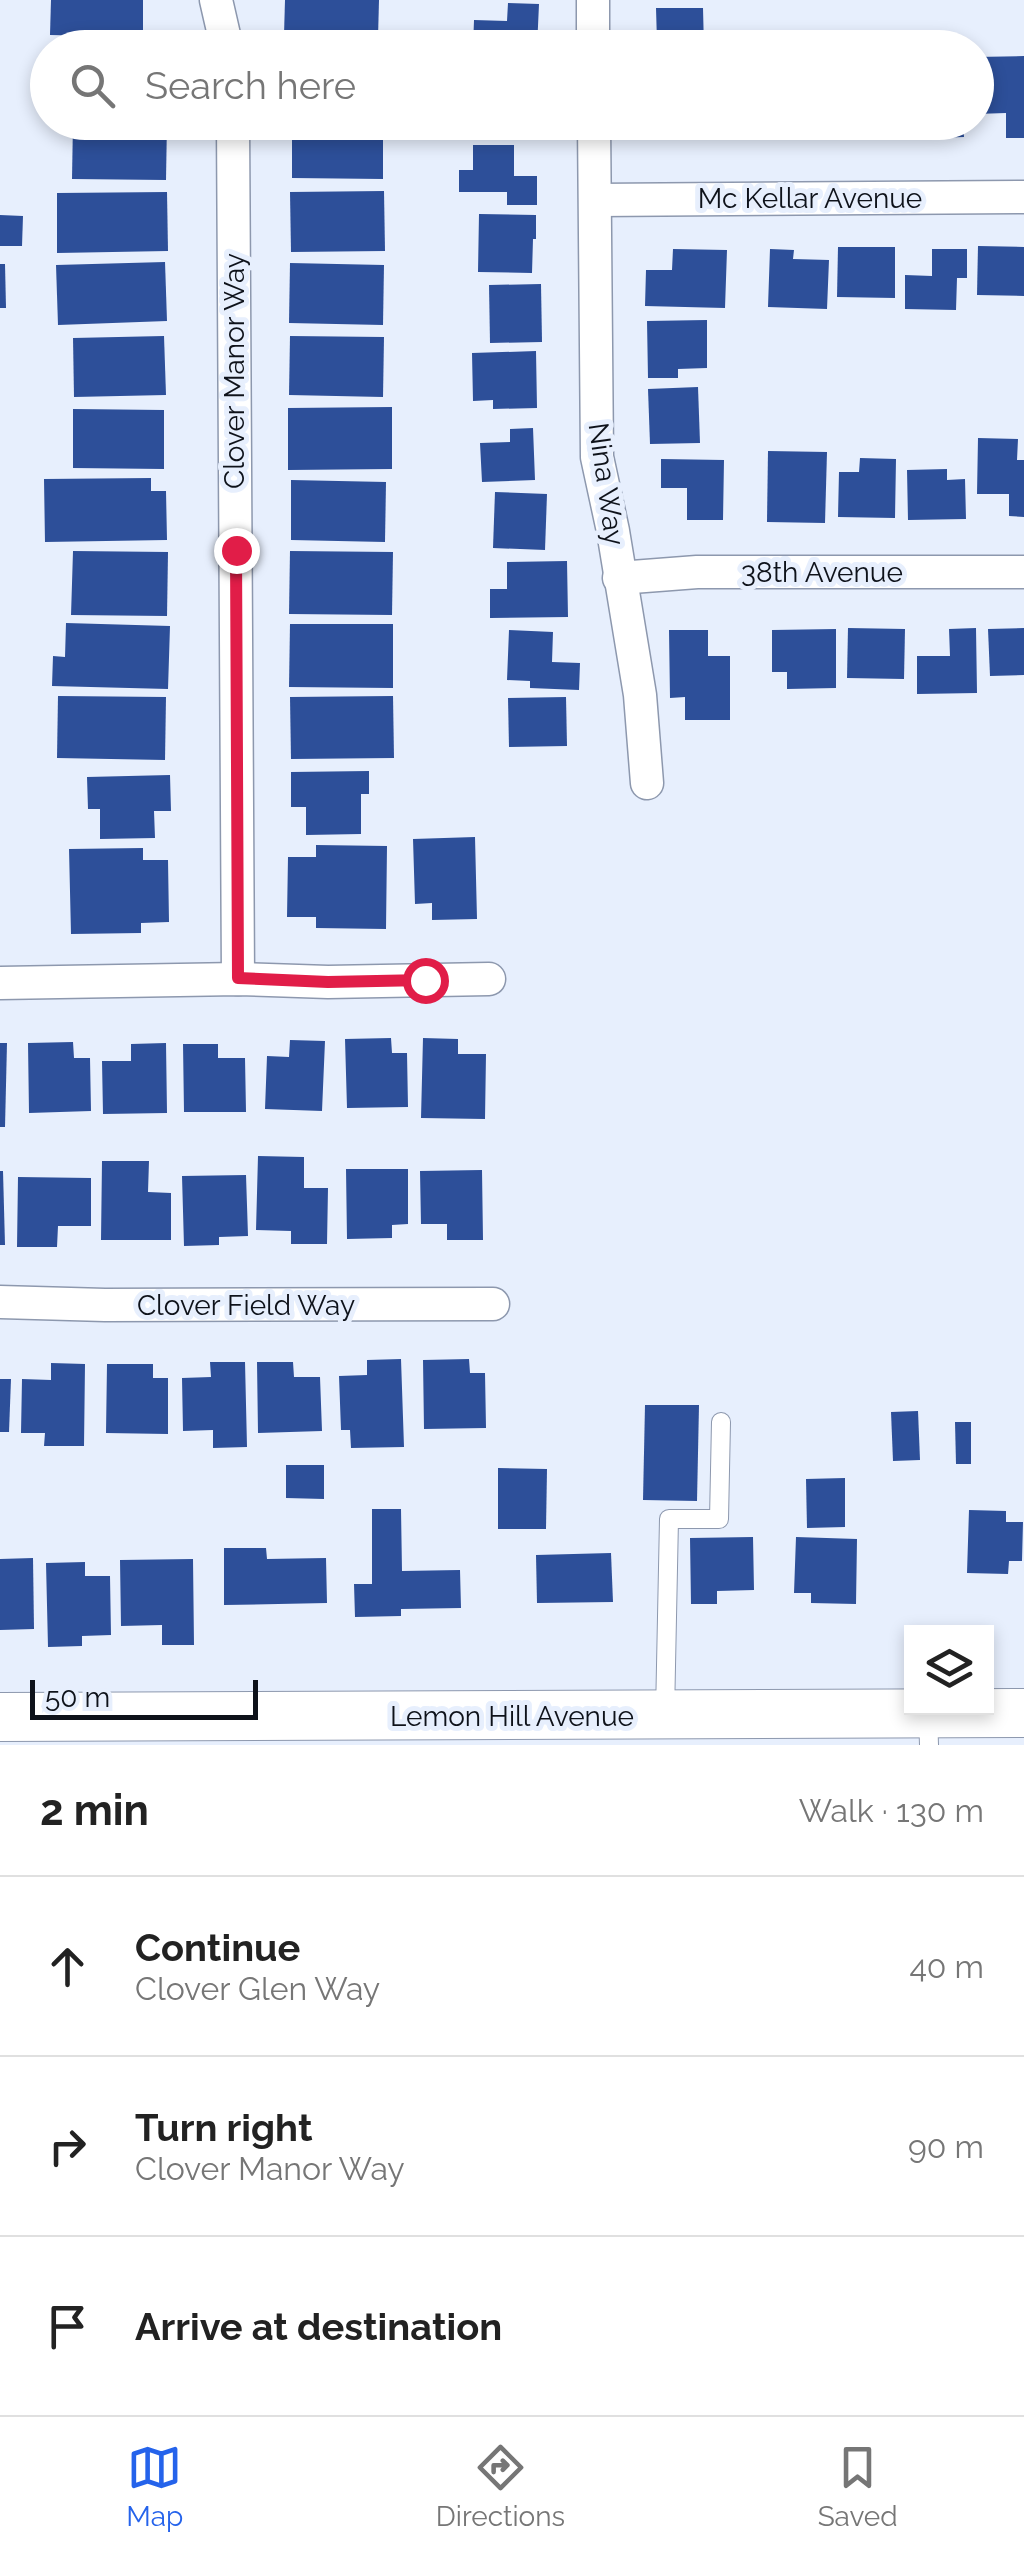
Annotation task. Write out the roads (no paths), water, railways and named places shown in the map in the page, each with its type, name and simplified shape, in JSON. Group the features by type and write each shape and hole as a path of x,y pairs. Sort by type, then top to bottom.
{"street":[{"path":"216,0 224,30"},
{"path":"593,0 593,30"},
{"name":"Clover Manor Way","path":"233,140 238,978"},
{"name":"Nina Way","path":"594,140 597,457 640,694 647,783"},
{"name":"Mc Kellar Avenue","path":"596,200 1024,197"},
{"name":"38th Avenue","path":"620,578 697,572 1024,572"},
{"path":"0,983 489,978"},
{"name":"Clover Field Way","path":"0,1302 493,1304"},
{"name":"Lemon Hill Avenue","path":"0,1716 97,1724 665,1715 929,1729 1024,1713"}],"lane":[{"path":"665,1715 669,1519 719,1519 721,1422"}]}
